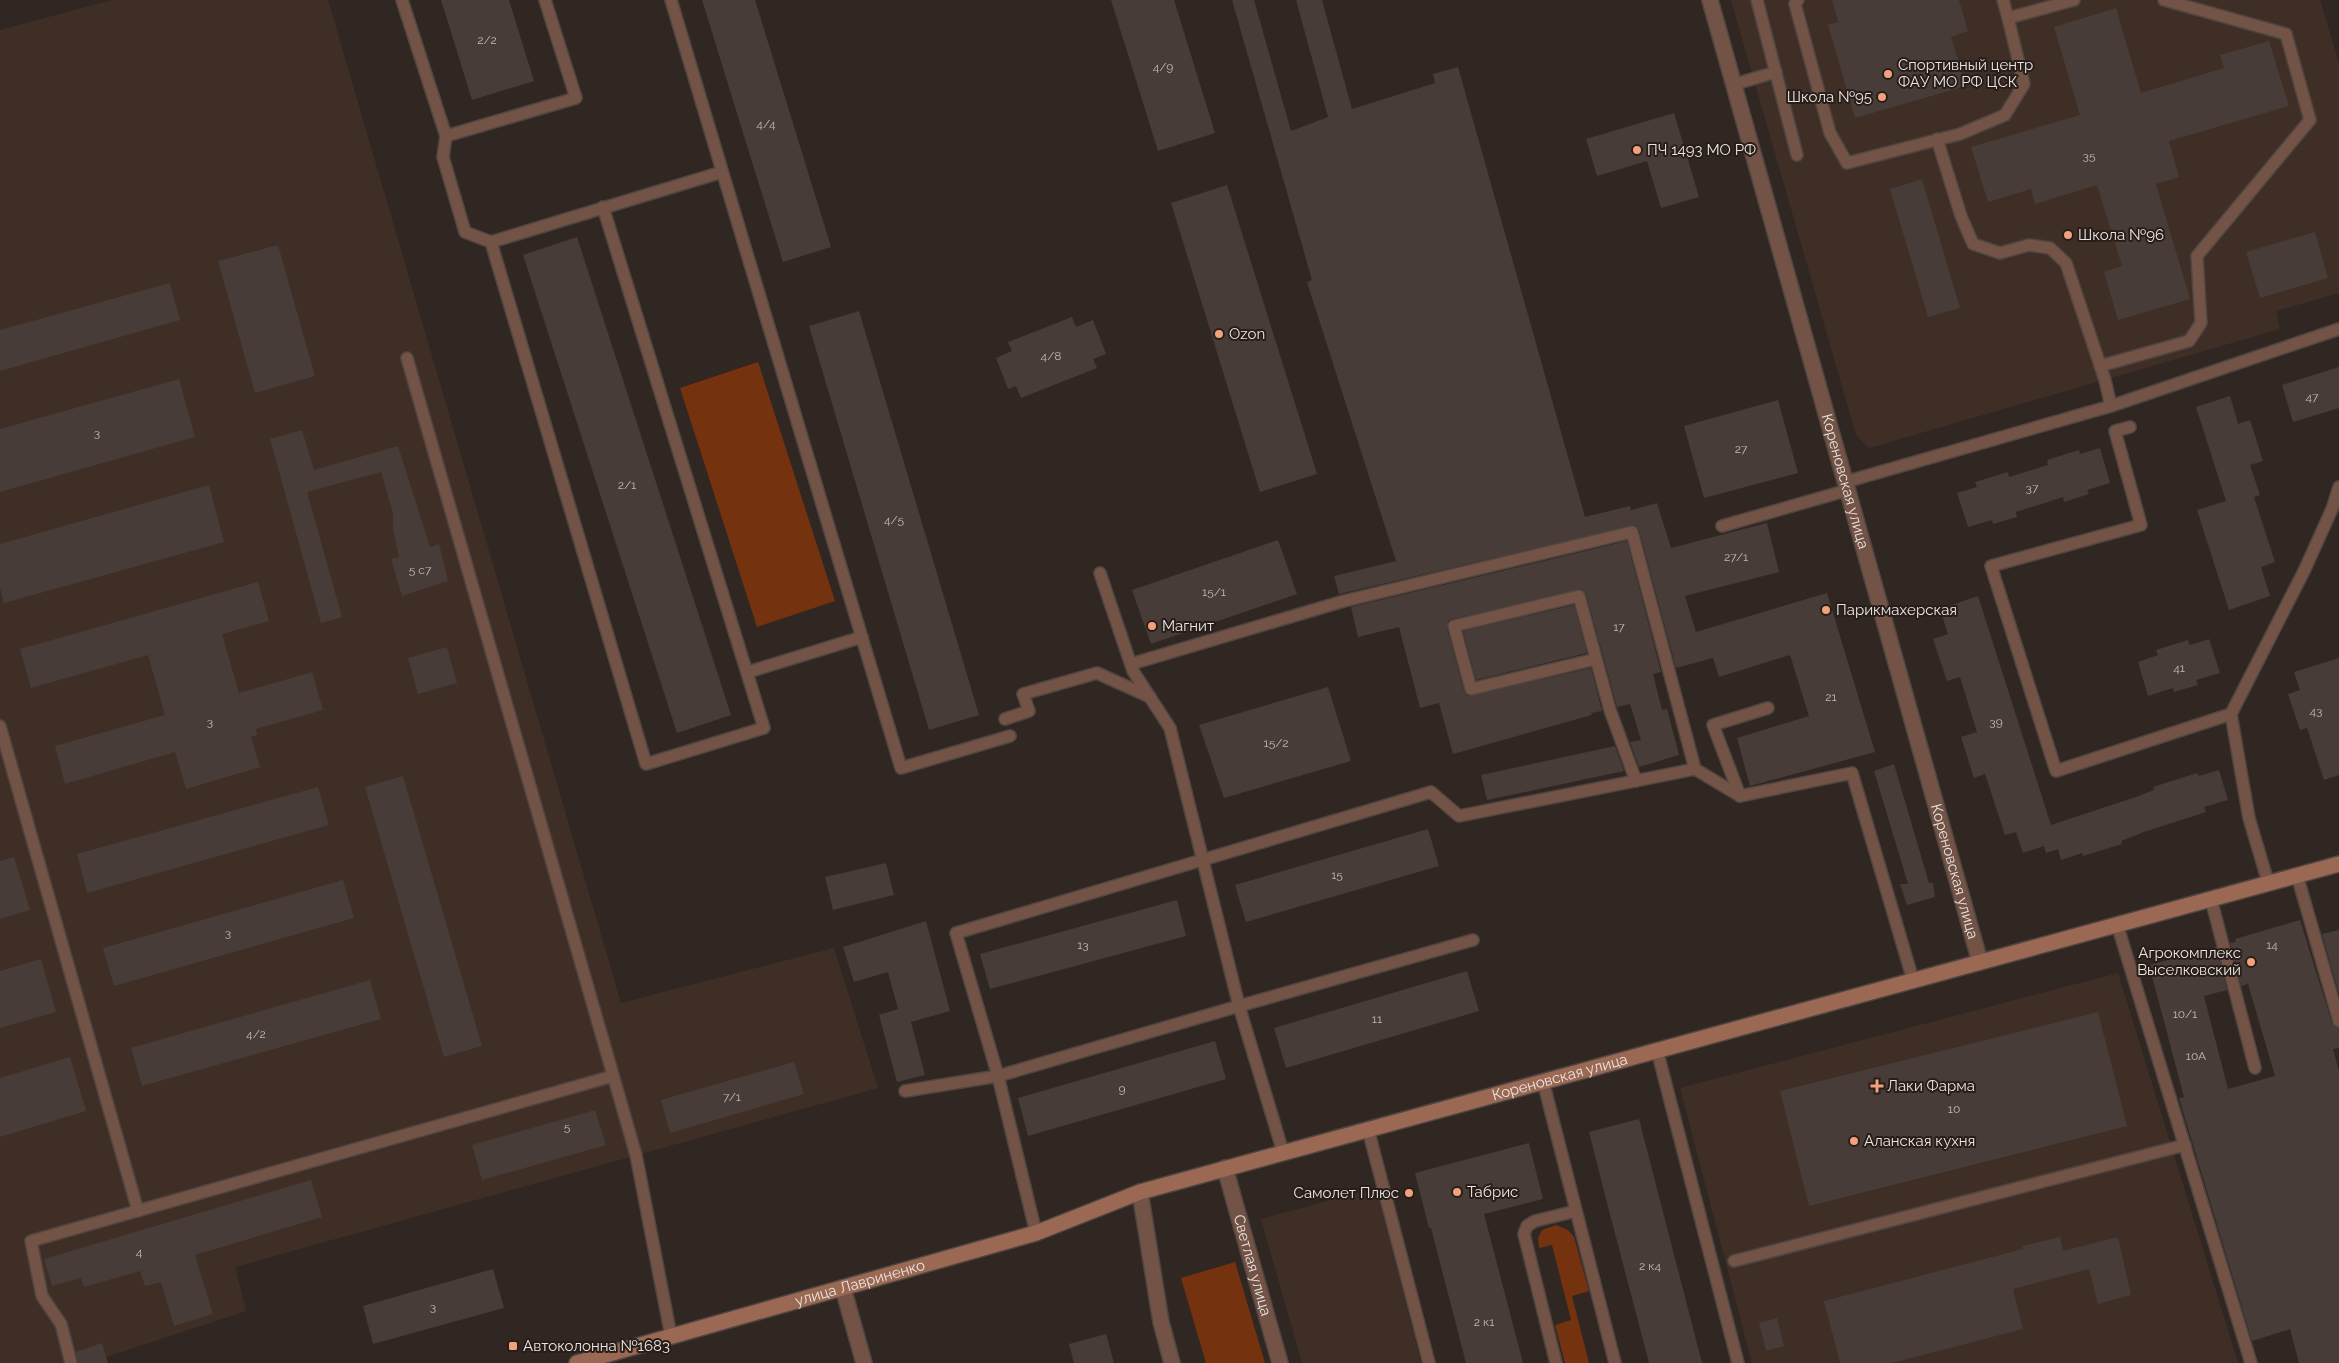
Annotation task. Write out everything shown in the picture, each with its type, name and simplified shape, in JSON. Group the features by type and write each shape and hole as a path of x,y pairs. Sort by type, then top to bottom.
{"street":[{"name":"Кореновская улица","path":"1710,0 1980,962"},
{"name":"Кореновская улица","path":"1140,1192 2339,864"},
{"name":"Светлая улица","path":"1226,1168 1280,1363"},
{"name":"улица Лавриненко","path":"577,1363 1036,1233 1140,1192"},
{"path":"1140,1192 1161,1322 1172,1363"},
{"path":"843,1288 864,1363"}],"lane":[{"path":"402,0 446,136 442,157 465,232 490,242 722,172"},
{"path":"446,136 576,98 545,0"},
{"path":"671,0 901,768 1010,736"},
{"path":"1757,0 1797,155"},
{"path":"1798,0 1796,4 1830,133 1847,163 1960,134 2005,115 2024,84 2002,0"},
{"path":"2008,18 2074,0"},
{"path":"2100,366 2189,341 2201,323 2197,256 2310,120 2286,34 2164,0"},
{"path":"1735,84 1776,72"},
{"path":"1937,140 1961,216 1973,244 2000,253 2029,245 2050,248 2066,263 2100,366 2111,406"},
{"path":"490,242 646,764 764,728 603,207"},
{"path":"1722,526 1846,486 2111,406 2339,330"},
{"path":"407,358 636,1155 671,1336"},
{"path":"2130,427 2115,431 2142,525 1991,566 2056,771 2231,714"},
{"path":"2268,882 2249,818 2231,714 2305,569 2332,509 2339,487"},
{"path":"1131,664 1344,601 1632,532 1695,769"},
{"path":"1100,573 1131,664 1170,728 1238,1006 1283,1152"},
{"path":"1596,658 1471,688 1454,626 1578,596 1596,658 1610,710 1636,780"},
{"path":"748,672 862,637"},
{"path":"1005,719 1029,711 1023,694 1097,673 1150,697"},
{"path":"1740,796 1713,725 1768,708"},
{"path":"0,726 138,1211"},
{"path":"1036,1233 998,1076 956,933 1431,792 1459,816 1695,769 1740,796 1852,773 1913,980"},
{"path":"2297,875 2339,1021"},
{"path":"2211,899 2255,1068"},
{"path":"2117,924 2251,1363"},
{"path":"905,1091 998,1076 1473,940"},
{"path":"1657,1050 1738,1363"},
{"path":"71,1363 61,1324 42,1296 31,1241 613,1076"},
{"path":"1543,1082 1615,1363"},
{"path":"1368,1129 1428,1363"},
{"path":"1734,1261 2185,1145"},
{"path":"1556,1363 1524,1234 1527,1226 1534,1221 1576,1211"}],"shaded area":[{"path":"112,0 328,0 621,1003 834,948 878,1088 235,1267 246,1311 88,1363 0,1363 0,30"},
{"name":"Школа №96","path":"1731,0 2320,0 2339,63 2339,293 2276,311 2280,329 1869,448 1856,435"},
{"path":"758,362 835,601 757,627 680,388"},
{"path":"2118,973 2238,1363 1752,1363 1680,1088"},
{"path":"1376,1188 1421,1363 1302,1363 1261,1219"},
{"path":"1556,1225 1568,1230 1574,1237 1589,1291 1572,1296 1589,1363 1565,1363 1555,1325 1571,1320 1552,1245 1539,1248 1538,1238 1542,1230"},
{"path":"1235,1262 1265,1363 1206,1363 1181,1278"}],"building":[{"path":"441,0 509,0 534,81 472,100"},
{"path":"702,0 755,0 831,247 783,262"},
{"path":"1111,0 1174,0 1215,133 1158,151"},
{"path":"1232,0 1254,0 1291,131 1328,117 1296,0 1322,0 1352,109 1435,83 1433,74 1458,67 1585,517 1630,506 1631,510 1657,503 1671,548 1767,523 1779,572 1685,596 1696,632 1827,593 1875,752 1750,786 1737,738 1809,716 1790,655 1719,677 1713,658 1676,668 1639,530 1635,525 1339,594 1334,576 1396,561 1307,282 1312,280"},
{"name":"Спортивный центр ФАУ МО РФ ЦСК","path":"1832,0 1959,0 1968,31 1951,37 1966,86 1855,118 1828,25 1838,22"},
{"path":"2116,8 2141,93 2224,68 2220,55 2269,41 2289,106 2169,141 2179,177 2156,184 2190,299 2118,320 2104,272 2122,266 2097,185 2035,204 2031,189 1988,202 1971,147 2080,115 2054,27"},
{"name":"ПЧ 1493 МО РФ","path":"1674,113 1699,197 1661,208 1647,161 1597,176 1586,139"},
{"path":"1922,179 1960,308 1928,317 1890,189"},
{"path":"1227,185 1317,474 1260,492 1171,203"},
{"path":"2315,232 2328,278 2260,298 2246,252"},
{"path":"577,237 731,715 677,733 523,255"},
{"path":"278,245 315,376 255,393 218,261"},
{"path":"170,283 180,320 0,371 0,330"},
{"path":"859,311 979,715 929,730 809,326"},
{"path":"1072,317 1076,327 1093,320 1106,354 1093,359 1097,368 1021,398 1016,386 1008,389 996,358 1012,351 1008,342"},
{"path":"2339,367 2339,408 2293,422 2282,385"},
{"path":"179,379 195,437 0,492 0,429"},
{"path":"2230,396 2238,424 2250,420 2263,461 2250,465 2260,495 2254,497 2275,562 2261,567 2270,596 2229,610 2197,510 2226,501 2196,407"},
{"path":"1778,400 1798,473 1704,498 1684,426"},
{"path":"302,430 314,470 398,446 430,547 439,544 448,581 402,596 391,559 399,557 393,528 393,513 381,472 307,492 342,617 321,623 270,439"},
{"path":"2100,448 2110,483 2087,490 2089,494 2064,502 2063,497 2016,512 2017,517 1993,524 1992,520 1968,527 1957,493 1977,487 1975,482 2008,472 2009,477 2048,465 2047,460 2079,450 2080,454"},
{"path":"209,485 224,542 4,603 0,588 0,544"},
{"path":"1278,540 1297,594 1151,644 1132,590"},
{"path":"1627,541 1661,672 1653,674 1662,710 1667,709 1679,755 1639,767 1630,742 1641,740 1630,704 1617,707 1586,594 1582,589 1452,619 1448,621 1447,628 1464,691 1468,696 1591,668 1602,711 1453,754 1439,703 1420,708 1399,627 1358,637 1351,607"},
{"path":"258,582 269,621 222,634 239,693 312,672 323,710 256,729 257,735 251,737 260,767 186,789 175,752 65,784 55,746 165,715 148,655 31,688 20,649"},
{"path":"1978,596 2051,825 2136,797 2154,790 2153,787 2197,773 2199,776 2219,770 2228,800 2204,807 2206,812 2144,832 2121,841 2122,844 2083,856 2082,853 2061,860 2058,849 2046,853 2044,846 2023,853 2016,832 2005,835 1985,774 1974,778 1961,737 1977,732 1960,677 1947,681 1933,639 1948,634 1940,609"},
{"path":"1574,605 1587,653 1476,680 1463,631"},
{"path":"2209,639 2220,673 2196,680 2198,685 2174,692 2173,688 2148,696 2138,662 2158,655 2156,650 2188,640 2190,645"},
{"path":"447,647 457,683 418,694 408,658"},
{"path":"2339,658 2339,775 2324,780 2307,728 2300,730 2288,694 2300,690 2294,672"},
{"path":"1328,687 1351,761 1224,798 1199,725"},
{"path":"1615,746 1624,771 1487,800 1481,775"},
{"path":"1894,764 1929,883 1933,883 1935,897 1907,905 1900,884 1908,884 1874,771"},
{"path":"403,776 482,1046 444,1057 365,787"},
{"path":"318,787 329,825 87,893 77,854"},
{"path":"1428,829 1439,866 1246,922 1235,885"},
{"path":"14,857 30,910 0,919 0,861"},
{"path":"886,863 894,895 833,910 825,877"},
{"path":"343,880 354,918 114,986 103,948"},
{"path":"1177,900 1186,936 990,989 980,954"},
{"path":"2300,920 2332,1023 2339,1028 2339,1048 2333,1049 2339,1071 2339,1363 2299,1363 2290,1329 2252,1341 2179,1098 2184,1097 2149,965 2216,947 2227,990 2204,996 2228,1089 2275,1076 2248,984 2241,986 2230,943 2236,942 2235,939"},
{"path":"926,921 950,1011 911,1022 925,1075 897,1082 879,1015 898,1009 888,972 854,982 843,947"},
{"path":"2339,930 2339,994 2322,934"},
{"path":"41,959 56,1012 0,1028 0,971"},
{"path":"1467,971 1479,1011 1286,1068 1274,1028"},
{"path":"370,980 381,1019 142,1086 131,1048"},
{"path":"2098,1012 2127,1126 1809,1206 1780,1091"},
{"path":"1215,1041 1226,1079 1028,1136 1018,1098"},
{"path":"70,1057 86,1111 0,1137 0,1078"},
{"path":"794,1062 804,1094 670,1133 661,1100"},
{"path":"595,1110 606,1145 482,1180 472,1145"},
{"path":"1639,1119 1702,1363 1649,1363 1606,1199 1589,1132"},
{"path":"1529,1143 1543,1199 1484,1214 1523,1363 1466,1363 1415,1173"},
{"path":"311,1180 322,1217 195,1255 213,1314 174,1326 161,1282 145,1286 140,1271 84,1287 81,1278 52,1286 44,1259"},
{"path":"2060,1237 2063,1251 2118,1237 2131,1295 2098,1304 2089,1269 2013,1289 2023,1329 1892,1363 1840,1363 1824,1301 2023,1249 2022,1246"},
{"path":"493,1269 504,1308 373,1344 363,1306"},
{"path":"1777,1318 1784,1346 1766,1351 1759,1323"},
{"path":"1106,1334 1114,1363 1074,1363 1069,1344"},
{"path":"102,1343 108,1363 78,1363 76,1352"}],"place":[{"name":"Спортивный центр ФАУ МО РФ ЦСК","path":"1888,74"},
{"name":"Школа №95","path":"1882,97"},
{"name":"ПЧ 1493 МО РФ","path":"1637,150"},
{"name":"Школа №96","path":"2068,235"},
{"name":"Ozon","path":"1219,334"},
{"name":"Парикмахерская","path":"1826,610"},
{"name":"Магнит","path":"1152,626"},
{"name":"Агрокомплекс Выселковский","path":"2251,962"},
{"name":"Лаки Фарма","path":"1877,1086"},
{"name":"Аланская кухня","path":"1854,1141"},
{"name":"Табрис","path":"1457,1192"},
{"name":"Самолет Плюс","path":"1409,1193"},
{"name":"Автоколонна №1683","path":"513,1346"}]}
